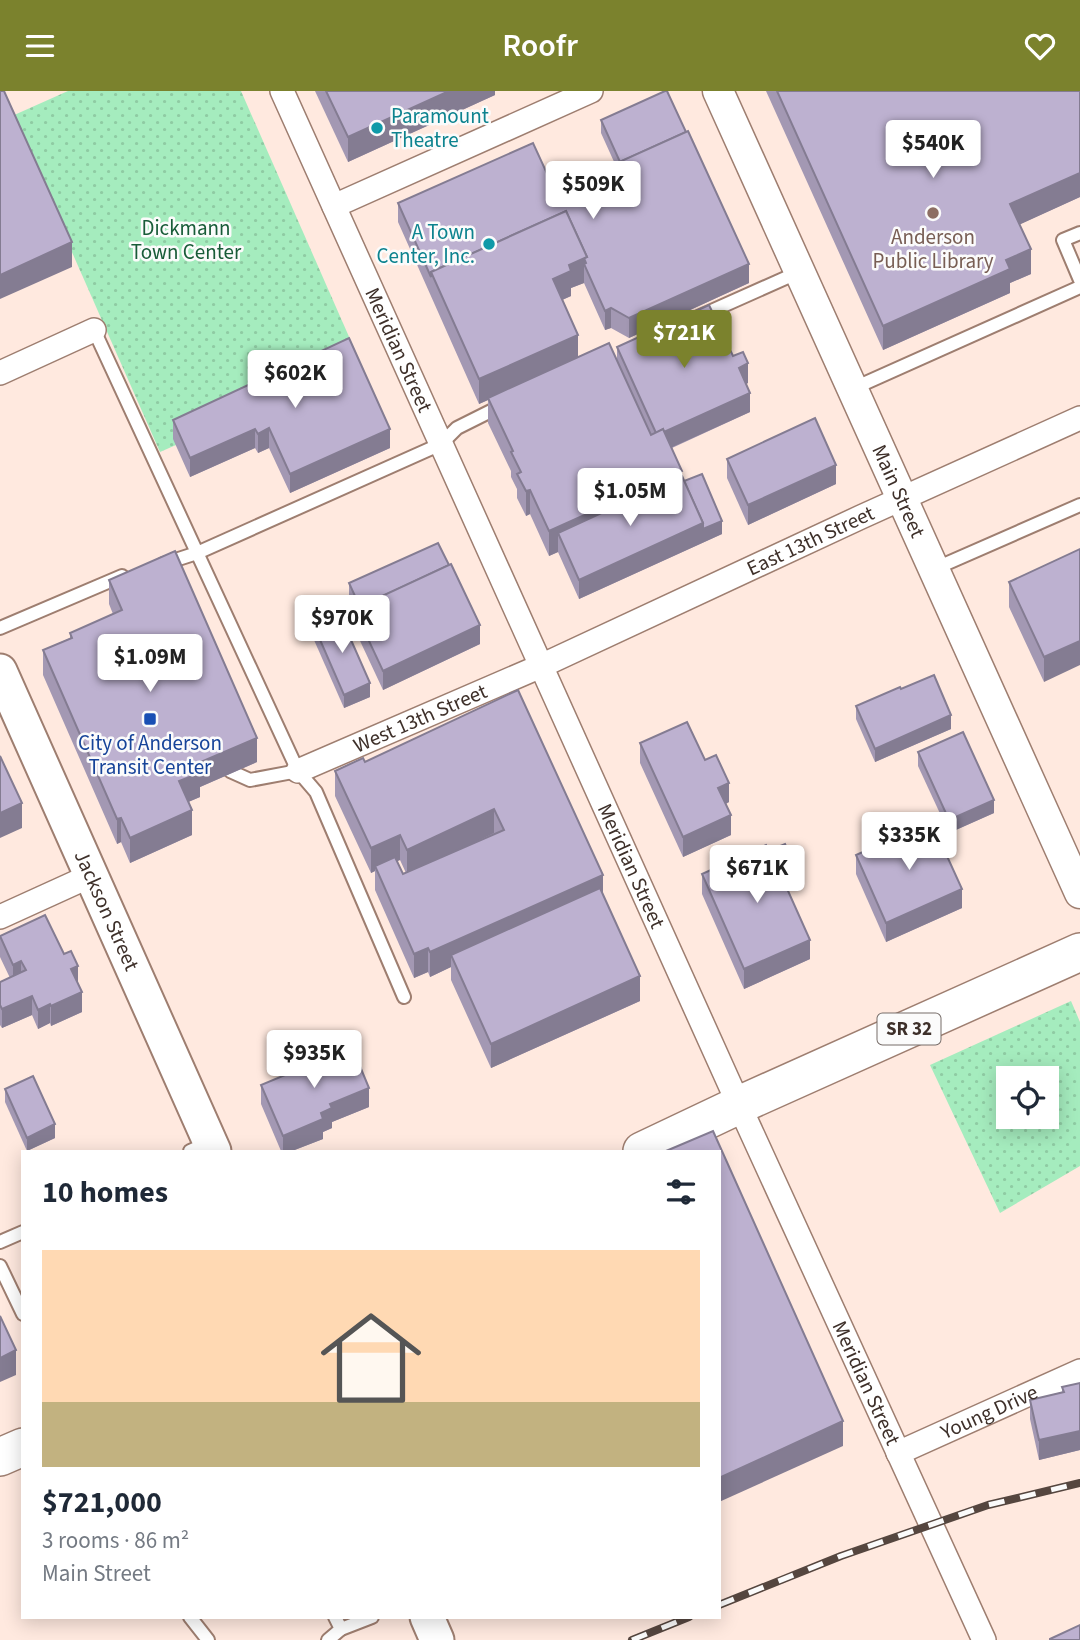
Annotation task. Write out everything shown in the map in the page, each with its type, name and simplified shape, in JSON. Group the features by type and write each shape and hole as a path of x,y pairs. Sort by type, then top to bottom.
{"main road":[{"name":"Jackson Street","path":"0,671 205,1148"},
{"name":"SR 32","path":"644,1150 1080,952"},
{"path":"0,1457 21,1448"},
{"path":"427,1619 437,1640"}],"street":[{"name":"Meridian Street","path":"282,91 739,1105 984,1640"},
{"path":"334,206 591,91"},
{"name":"Main Street","path":"718,91 1080,893"},
{"path":"0,373 94,330"},
{"name":"East 13th Street","path":"541,666 1080,418"},
{"name":"West 13th Street","path":"298,771 541,666"},
{"path":"0,917 90,876"},
{"name":"Young Drive","path":"898,1453 1080,1371"}],"lane":[{"path":"1080,233 1063,240 1080,280"},
{"path":"689,321 799,272"},
{"path":"852,389 1080,287"},
{"path":"94,330 298,771 316,792 404,997"},
{"path":"0,628 118,577 197,553 441,445 457,428 517,398"},
{"path":"934,569 1080,505"},
{"path":"230,771 250,781 298,771"},
{"path":"0,1242 21,1232"},
{"path":"0,1266 21,1310"},
{"path":"192,1619 208,1640"},
{"path":"336,1619 341,1629"},
{"path":"328,1640 341,1629 367,1619"}],"green space":[{"name":"Dickmann Town Center","path":"68,91 241,91 361,364 160,452 12,116"},
{"path":"1071,1001 1080,1022 1080,1166 1000,1213 930,1065"}],"building":[{"path":"0,91 4,91 72,242 0,275"},
{"path":"326,91 449,91 348,137"},
{"path":"665,91 686,132 620,162 601,120"},
{"name":"Anderson Public Library","path":"777,91 1080,91 1080,173 1010,204 1031,249 1006,260 1010,269 883,326"},
{"path":"688,131 749,264 629,318 611,308 605,311 584,264 584,258 587,257 566,211 431,272 431,277 398,203 533,143 555,191"},
{"path":"566,211 587,257 569,265 571,271 553,279 578,335 479,379 431,272"},
{"path":"709,305 733,356 743,352 748,363 739,368 750,393 664,432 663,429 656,433 617,347"},
{"path":"349,338 390,429 290,474 269,428 258,434 255,429 190,458 173,420"},
{"path":"609,343 651,435 663,429 682,471 549,531 530,490 526,491 517,474 521,472 511,452 513,451 488,398"},
{"path":"815,418 836,465 748,505 727,459"},
{"path":"702,474 722,521 703,529 703,523 684,481"},
{"path":"682,476 703,523 579,580 558,533"},
{"path":"438,543 449,565 360,607 349,583"},
{"path":"1080,549 1080,641 1044,657 1009,582"},
{"name":"City of Anderson Transit Center","path":"175,551 257,738 196,764 200,773 179,781 192,810 130,838 121,818 117,819 43,650 72,638 70,633 122,610 109,580"},
{"path":"451,564 480,625 383,671 354,609"},
{"path":"340,615 370,683 344,695 314,626"},
{"path":"934,675 951,715 875,749 856,706"},
{"path":"518,690 603,875 430,952 428,948 414,954 375,866 395,857 403,874 504,830 494,809 407,850 400,835 371,848 335,771 363,758 365,762"},
{"path":"687,722 705,760 716,755 729,783 718,788 731,815 683,837 640,743"},
{"path":"963,732 994,800 949,820 918,752"},
{"path":"0,756 22,803 0,813"},
{"path":"931,821 962,889 886,923 856,855"},
{"path":"785,844 791,858 776,864 810,940 744,969 702,874 766,845 768,851"},
{"path":"600,888 640,976 491,1044 451,955"},
{"path":"45,915 64,954 71,951 78,966 71,969 82,992 38,1010 32,996 2,1009 0,982 26,970 21,961 13,965 0,936"},
{"path":"352,1047 369,1088 330,1104 332,1108 321,1113 323,1119 283,1136 261,1085"},
{"path":"33,1076 55,1124 27,1138 5,1089"},
{"path":"713,1131 843,1421 721,1477 721,1150 668,1150"},
{"path":"0,1316 16,1350 0,1358"},
{"path":"1080,1383 1080,1431 1039,1440 1030,1400 1064,1392 1062,1387"},
{"path":"1080,1625 1080,1640 1050,1640 1050,1639"}],"railway":[{"path":"721,1604 841,1556 988,1505 1080,1483"},
{"path":"632,1640 684,1619"}],"place":[{"name":"Paramount Theatre","path":"377,128"},
{"name":"Anderson Public Library","path":"933,213"},
{"name":"A Town Center, Inc.","path":"489,244"},
{"name":"City of Anderson Transit Center","path":"150,719"}]}
